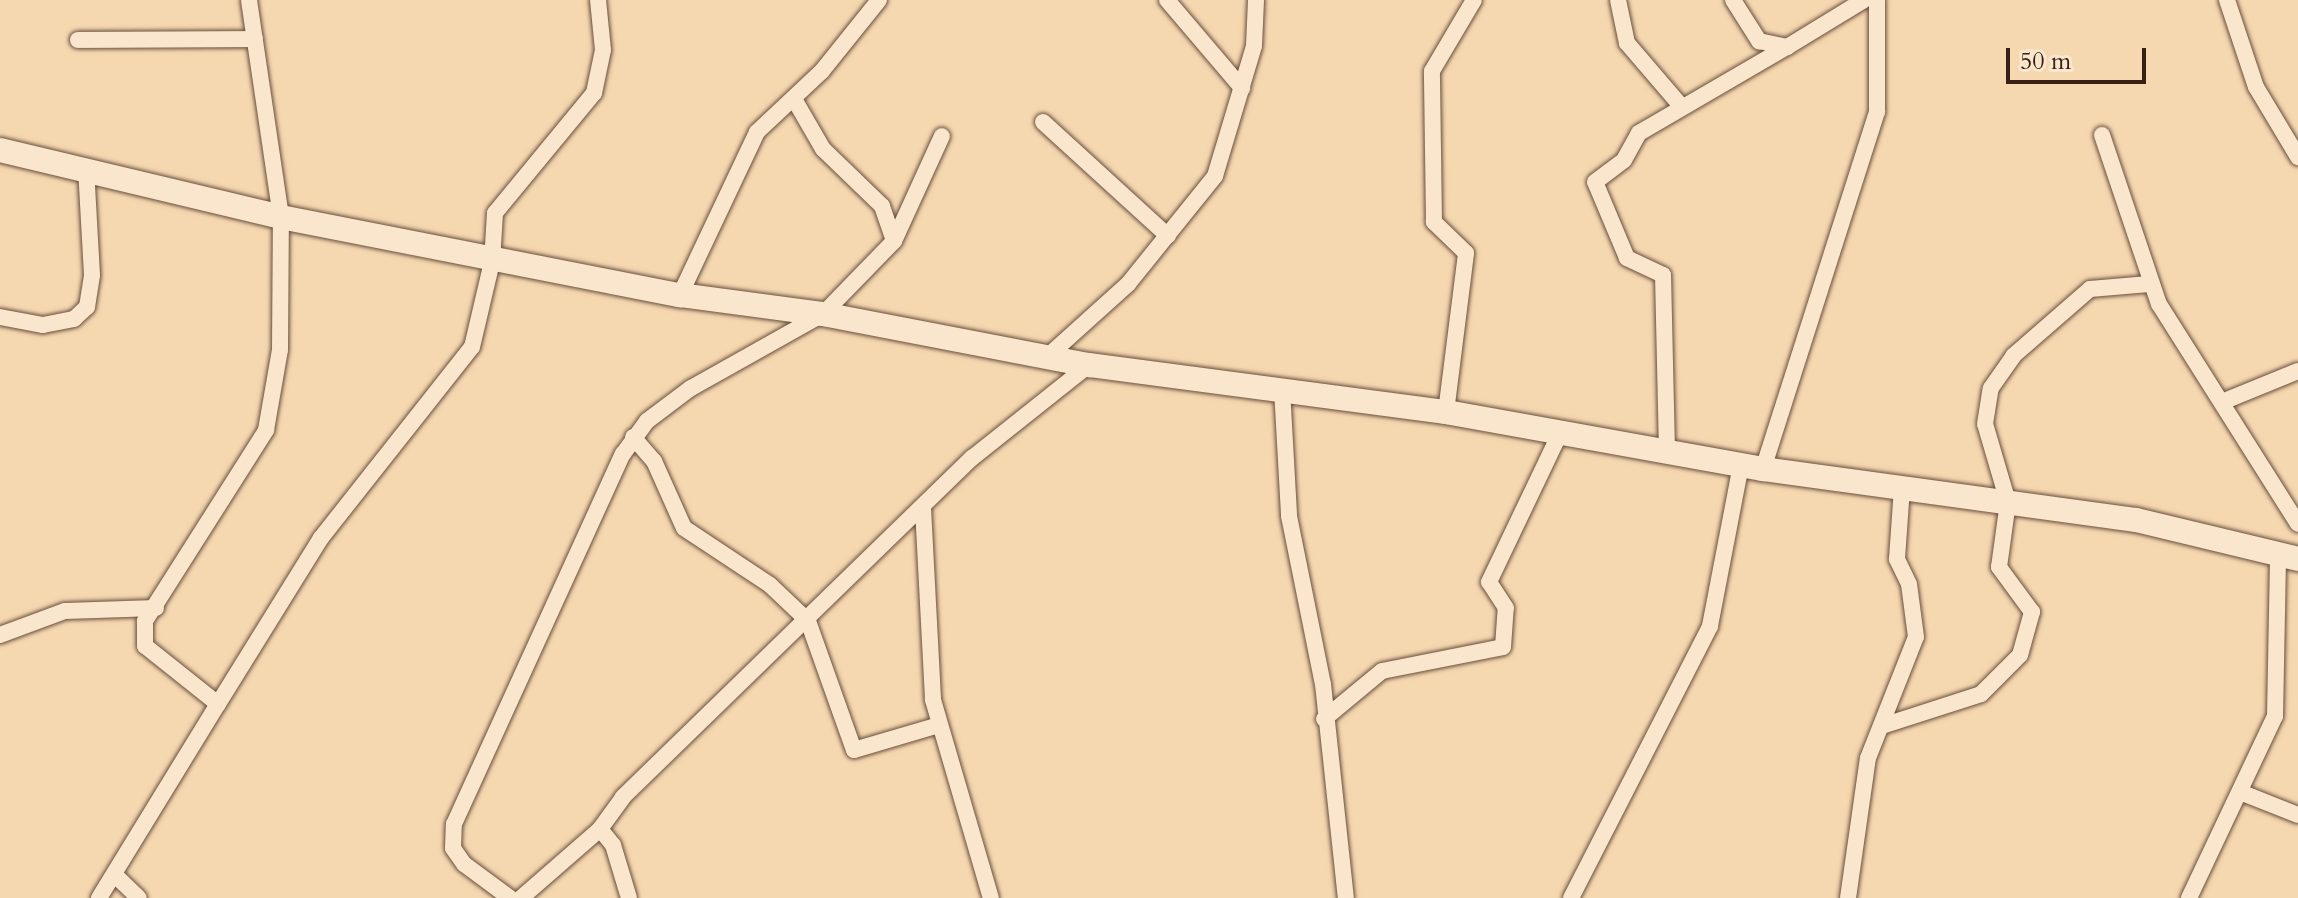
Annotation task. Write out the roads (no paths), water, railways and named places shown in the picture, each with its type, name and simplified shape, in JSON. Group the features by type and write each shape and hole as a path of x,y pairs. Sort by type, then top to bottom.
{"street":[{"path":"218,704 145,646 145,621 266,430 280,350 281,217 249,0"},
{"path":"99,898 117,877 218,704 321,538 472,347 492,262 495,213 503,195 594,93 603,50 598,0"},
{"path":"680,295 736,168 757,132 794,99 879,0"},
{"path":"1167,0 1242,88"},
{"path":"1047,357 1128,284 1215,176 1242,88 1256,0"},
{"path":"1446,412 1466,253 1434,222 1432,71 1474,0"},
{"path":"1618,0 1633,54 1663,77 1681,106"},
{"path":"1733,0 1759,41 1787,47"},
{"path":"1667,451 1663,275 1627,258 1594,190 1598,175 1624,160 1639,133 1864,0"},
{"path":"1571,898 1710,626 1752,467 1877,112 1877,0"},
{"path":"2227,0 2256,87 2298,157"},
{"path":"78,40 255,39"},
{"path":"794,99 823,149 882,206 894,241"},
{"path":"1043,122 1168,236"},
{"path":"2102,135 2149,284 2298,524"},
{"path":"510,898 464,864 453,848 454,824 633,437 691,388 823,314 894,241 942,136"},
{"path":"0,150 86,168 281,217 492,262 680,295 823,314 1089,365 1446,412 1752,467 2136,520 2288,556 2278,705 2196,896"},
{"path":"0,317 43,325 74,319 87,307 92,275 86,168"},
{"path":"1882,726 1981,694 2020,655 2032,612 1999,567 2008,502 1985,424 2000,371 2090,289 2149,284"},
{"path":"521,898 600,829 623,797 808,621 972,458 1089,365"},
{"path":"2222,402 2298,371"},
{"path":"1282,389 1289,516 1324,719 1346,898"},
{"path":"1324,719 1382,671 1503,647 1506,608 1489,582 1561,431"},
{"path":"633,437 654,461 684,528 770,585 808,621 854,750 939,725"},
{"path":"1848,898 1861,787 1916,637 1909,584 1897,559 1902,487"},
{"path":"923,508 925,633 939,725 991,898"},
{"path":"0,635 65,611 156,608"},
{"path":"2240,792 2298,815"},
{"path":"600,829 613,845 629,898"},
{"path":"117,877 139,898"}]}
